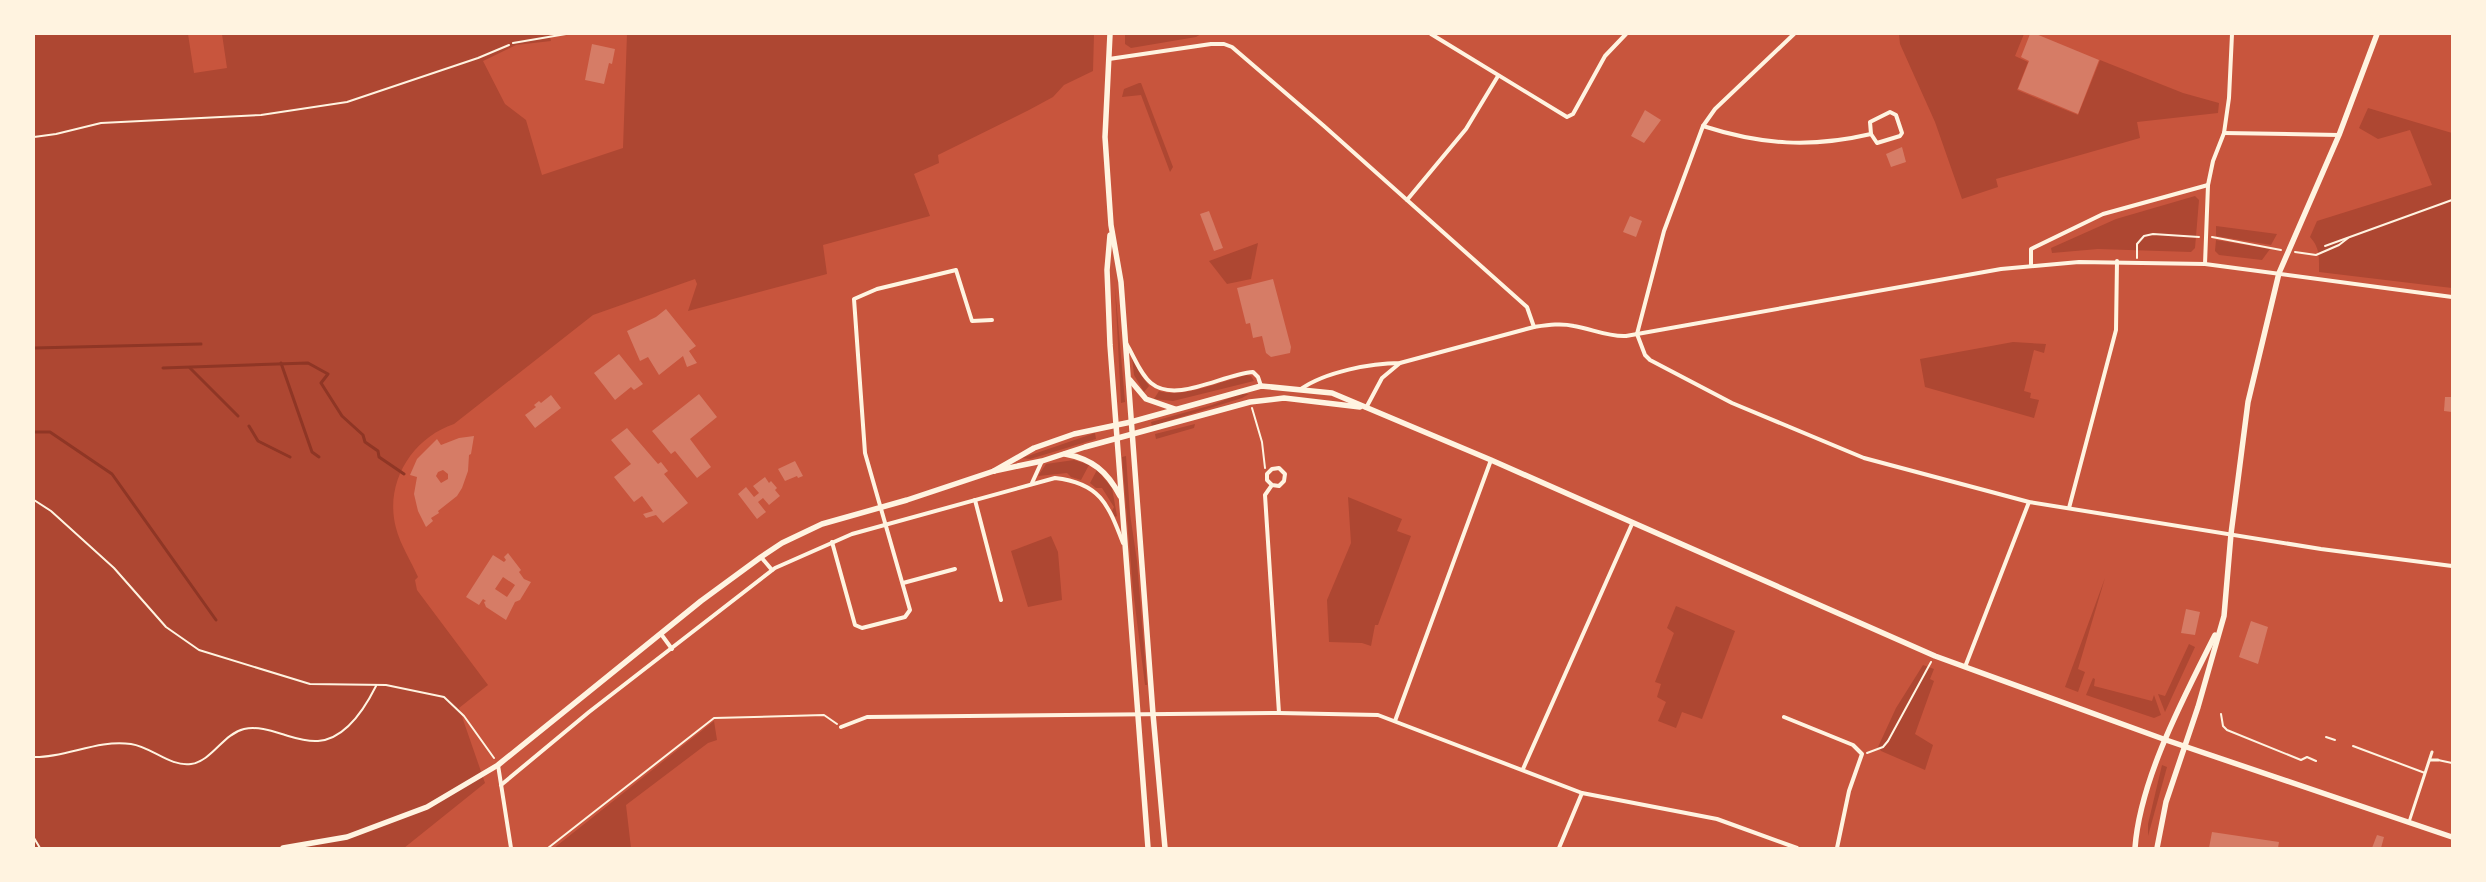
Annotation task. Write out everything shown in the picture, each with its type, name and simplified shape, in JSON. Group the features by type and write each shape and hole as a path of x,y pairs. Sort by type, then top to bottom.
{"main road":[{"path":"1110,34 1105,137 1111,225 1121,282 1153,714 1166,848"},
{"path":"2156,848 2166,802 2198,706 2221,622 2228,574 2230,534 2248,402 2278,273 2339,135 2377,34"},
{"path":"1111,225 1108,278 1115,425 1148,848"},
{"path":"1128,378 1137,391 1146,399 1177,409"},
{"path":"994,471 1041,446 1074,434 1131,422 1261,386 1332,393 1491,460 1934,656 2166,740 2452,837"},
{"path":"282,848 346,837 427,807 498,765 661,634 761,557 782,543 822,524 994,471 1042,461 1116,438 1132,436 1250,402 1284,398 1366,408"},
{"path":"1063,454 1082,457 1098,466 1113,483 1121,498"},
{"path":"2135,848 2138,826 2166,740 2221,622"}],"street":[{"path":"1431,34 1563,115 1571,117 1605,56 1626,34"},
{"path":"1794,34 1714,109 1703,126 1664,231 1637,334 1645,354 1650,360 1732,403 1864,458 2029,502 2321,549 2452,566"},
{"path":"2204,264 2208,185 2213,161 2224,133 2229,98 2232,34"},
{"path":"1108,59 1211,44 1224,44 1232,47 1257,67 1527,307 1534,327"},
{"path":"1407,200 1466,129 1498,76"},
{"path":"1890,112 1896,115 1902,130 1900,136 1880,144 1871,134 1869,125 1872,119 1890,112"},
{"path":"1703,126 1739,138 1792,144 1844,140 1871,134"},
{"path":"2224,133 2339,135"},
{"path":"2031,266 2031,249 2103,214 2208,185"},
{"path":"2069,508 2116,330 2117,261"},
{"path":"1301,389 1313,380 1381,363 1400,363 1534,327 1564,325 1616,336 1637,334 1884,289 2031,266 2117,261 2204,264 2452,297"},
{"path":"832,542 855,625 862,628 905,617 910,610 887,524 865,453 854,298 877,289 956,270 972,321 992,320"},
{"path":"1126,342 1150,383 1162,390 1185,389 1225,377 1253,372 1258,377 1261,386"},
{"path":"1366,408 1382,378 1400,363"},
{"path":"1395,721 1491,460"},
{"path":"1032,483 1042,461"},
{"path":"1272,485 1267,477 1269,471 1279,468 1284,474 1282,484 1272,485 1265,495 1279,713"},
{"path":"501,785 589,712 772,570 832,542 887,524 1055,478 1079,482 1099,494 1109,509 1123,542"},
{"path":"975,500 1001,600"},
{"path":"1966,667 2029,502"},
{"path":"1524,769 1632,524"},
{"path":"761,557 772,570"},
{"path":"903,583 954,569"},
{"path":"661,634 672,649"},
{"path":"841,727 867,717 1138,713 1279,713 1378,716 1524,769 1582,793 1717,819 1797,848"},
{"path":"1784,717 1853,745 1862,754 1849,791 1837,848"},
{"path":"2409,822 2432,752"},
{"path":"2430,760 2438,760"},
{"path":"498,765 511,848"},
{"path":"1559,848 1582,793"}],"lane":[{"path":"513,43 566,34"},
{"path":"2221,714 2223,726 2227,730 2301,760 2307,757 2316,761"},
{"path":"2326,736 2335,740"},
{"path":"2353,746 2426,773"},
{"path":"2438,760 2452,762"}],"path":[{"path":"34,137 56,134 101,122 261,115 346,102 478,58 513,43"},
{"path":"2325,246 2452,200"},
{"path":"2288,251 2316,255 2339,246 2348,238"},
{"path":"1250,402 1262,442 1264,468 1269,471"},
{"path":"34,500 51,511 114,568 166,627 199,650 310,684 398,687 444,697 464,716 493,755"},
{"path":"1862,754 1883,747 1888,742 1934,656"},
{"path":"34,757 97,745 122,743 141,746 177,763 192,764 201,761 226,739 243,730 252,728 300,739 322,741 344,730 354,719 376,686"},
{"path":"548,848 714,718 824,715 841,727"},
{"path":"34,838 40,848"}],"shaded area":[{"path":"34,34 188,34 194,73 227,68 222,34 549,34 551,41 516,45 483,61 505,104 526,120 542,175 623,148 627,34 1094,34 1093,71 1064,85 1053,97 938,155 939,163 914,174 930,216 823,245 827,274 688,311 697,284 695,279 593,315 454,424 439,431 414,451 398,479 394,495 393,511 396,528 418,577 415,580 417,590 488,685 459,708 485,783 404,848 34,848"},
{"path":"1125,34 1201,34 1196,37 1131,48 1125,44"},
{"path":"1899,34 2024,34 2015,56 2028,62 2017,90 2078,115 2100,60 2183,93 2219,103 2218,113 2137,122 2140,138 1996,179 1998,187 1962,199 1935,122 1900,44"},
{"path":"1141,83 1173,167 1170,172 1141,95 1122,97 1124,89"},
{"path":"2368,108 2452,133 2452,288 2319,272 2317,249 2310,237 2317,221 2432,185 2410,130 2378,139 2359,128"},
{"path":"2195,196 2199,200 2195,248 2191,252 2098,249 2052,253 2051,248 2116,219"},
{"path":"2216,226 2277,234 2271,245 2216,236"},
{"path":"2216,240 2270,249 2262,260 2219,255 2215,251"},
{"path":"1258,243 1251,279 1227,284 1209,261"},
{"path":"1115,287 1125,402 1121,403"},
{"path":"2013,342 2046,344 2044,353 2034,350 2024,391 2031,393 2030,398 2039,400 2034,418 1925,387 1920,359"},
{"path":"1132,357 1149,386 1144,392 1134,375"},
{"path":"1246,375 1251,376 1254,381 1173,401 1154,399 1159,391 1179,393 1190,391"},
{"path":"1240,394 1249,394 1242,398 1152,426 1151,422 1212,405"},
{"path":"1195,424 1194,428 1156,439 1155,434"},
{"path":"1095,433 1096,439 1030,459 1022,458"},
{"path":"1126,456 1147,685 1145,685 1133,590 1122,457"},
{"path":"1074,460 1089,465 1081,480 1071,477 1067,473 1038,476 1046,464"},
{"path":"1097,470 1112,488 1117,516 1115,517 1112,511 1114,507 1102,488 1096,488 1090,483"},
{"path":"1348,497 1402,519 1397,531 1411,536 1378,625 1375,625 1371,646 1362,643 1329,642 1327,600 1351,543"},
{"path":"1051,536 1058,552 1062,600 1028,607 1011,551"},
{"path":"2105,578 2078,669 2085,672 2078,692 2065,687"},
{"path":"1676,606 1735,631 1702,719 1682,712 1676,728 1658,721 1666,702 1657,697 1661,684 1655,682 1674,633 1667,628"},
{"path":"2189,644 2195,647 2165,712 2158,694 2165,696"},
{"path":"1923,665 1934,669 1930,679 1934,681 1915,734 1933,745 1925,770 1881,751 1878,747 1896,708"},
{"path":"2093,678 2095,679 2094,686 2152,701 2154,695 2161,715 2154,718 2086,695"},
{"path":"714,721 717,740 708,743 626,805 631,848 554,848"},
{"path":"2162,765 2167,767 2148,836 2148,824"}],"building":[{"path":"2030,34 2036,34 2099,60 2078,114 2018,89 2029,61 2021,57"},
{"path":"592,44 615,49 612,64 609,63 604,84 585,80"},
{"path":"1645,110 1661,120 1644,143 1631,136"},
{"path":"1902,147 1906,162 1891,167 1886,154"},
{"path":"1209,211 1223,248 1214,251 1200,214"},
{"path":"1630,216 1642,221 1636,237 1623,232"},
{"path":"1273,279 1291,347 1290,353 1271,357 1266,353 1262,336 1253,338 1250,323 1246,324 1237,288"},
{"path":"666,309 696,346 689,351 697,363 687,367 683,356 659,375 648,357 640,361 627,331 656,317"},
{"path":"619,354 643,384 634,390 631,387 615,400 594,373"},
{"path":"699,394 717,417 690,439 711,467 697,478 675,451 671,454 652,431"},
{"path":"551,395 561,408 535,428 525,415 536,407 534,405 539,401 541,403"},
{"path":"2445,397 2452,397 2452,412 2444,411"},
{"path":"627,428 658,464 661,462 668,471 664,474 688,503 663,523 656,515 646,518 643,514 653,511 642,496 634,502 614,477 631,464 611,440"},
{"path":"474,436 471,454 469,455 468,471 462,488 457,496 431,518 433,521 426,527 418,511 414,494 417,477 410,475 417,459 437,439 441,445 459,438","holes":["443,470 448,474 448,479 441,483 436,476 438,472"]},
{"path":"795,461 803,476 798,478 797,476 785,481 778,469"},
{"path":"765,477 769,483 771,481 777,488 775,490 780,496 769,505 763,498 758,502 766,512 757,519 738,494 746,487 754,497 759,493 753,486"},
{"path":"508,553 521,570 519,572 524,579 531,582 520,600 515,602 506,620 486,607 484,602 486,601 483,599 479,605 466,597 493,555 504,562 506,560 504,557","holes":["503,577 515,585 507,597 495,589"]},
{"path":"2186,609 2200,612 2195,635 2181,633"},
{"path":"2251,621 2268,627 2258,664 2239,657"},
{"path":"2212,832 2279,842 2278,848 2209,848"},
{"path":"2377,835 2384,837 2381,848 2372,848"}],"waterway":[{"path":"34,348 201,344"},
{"path":"281,363 312,452 319,457"},
{"path":"163,368 308,363 328,374 321,383 342,416 363,435 365,442 378,451 379,457 404,474"},
{"path":"190,368 238,416"},
{"path":"249,426 258,441 290,457"},
{"path":"34,432 50,432 112,474 216,620"}]}
